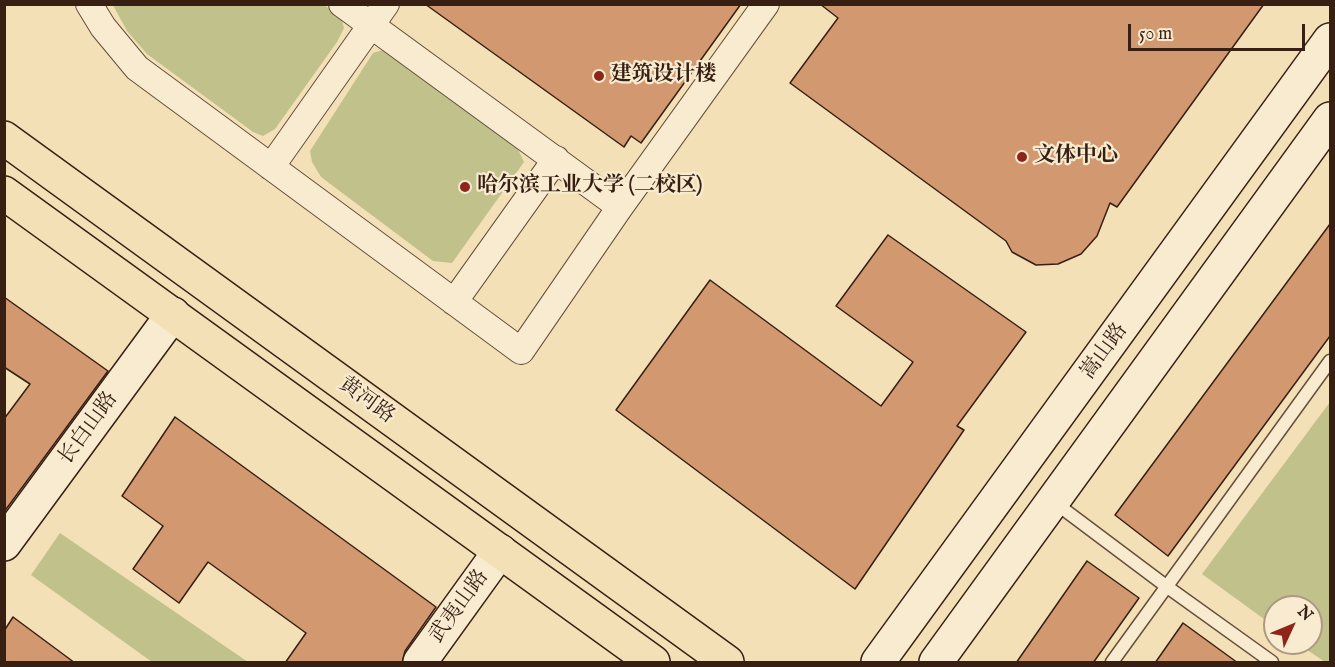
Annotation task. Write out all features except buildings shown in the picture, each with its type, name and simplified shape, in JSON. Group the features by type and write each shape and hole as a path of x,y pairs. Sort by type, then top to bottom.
{"main road":[{"name":"嵩山路","path":"878,663 1330,40"},
{"path":"936,663 1330,119"},
{"name":"黄河路","path":"4,138 727,663"},
{"name":"黄河路","path":"4,193 653,663"},
{"name":"长白山路","path":"4,544 173,314"},
{"name":"武夷山路","path":"420,663 500,551"}],"street":[{"path":"89,4 103,27 136,68 521,351 620,207 766,4"},
{"path":"342,4 620,207"},
{"path":"271,167 386,4"},
{"path":"454,302 555,159"}],"lane":[{"path":"1112,663 1330,361"},
{"path":"1053,501 1272,663"}],"green space":[{"path":"113,5 324,5 341,17 344,28 337,42 275,129 263,136 253,132 147,54 127,31"},
{"path":"386,49 517,147 524,162 452,263 433,261 321,177 312,162 310,151 373,53"},
{"path":"1330,402 1330,662 1325,662 1315,655 1323,655 1323,595 1263,595 1263,618 1202,574"},
{"path":"60,533 248,662 152,662 31,575"}],"place":[{"name":"建筑设计楼","path":"599,76"},
{"name":"文体中心","path":"1022,157"},
{"name":"哈尔滨工业大学 (二校区)","path":"465,187"}]}
